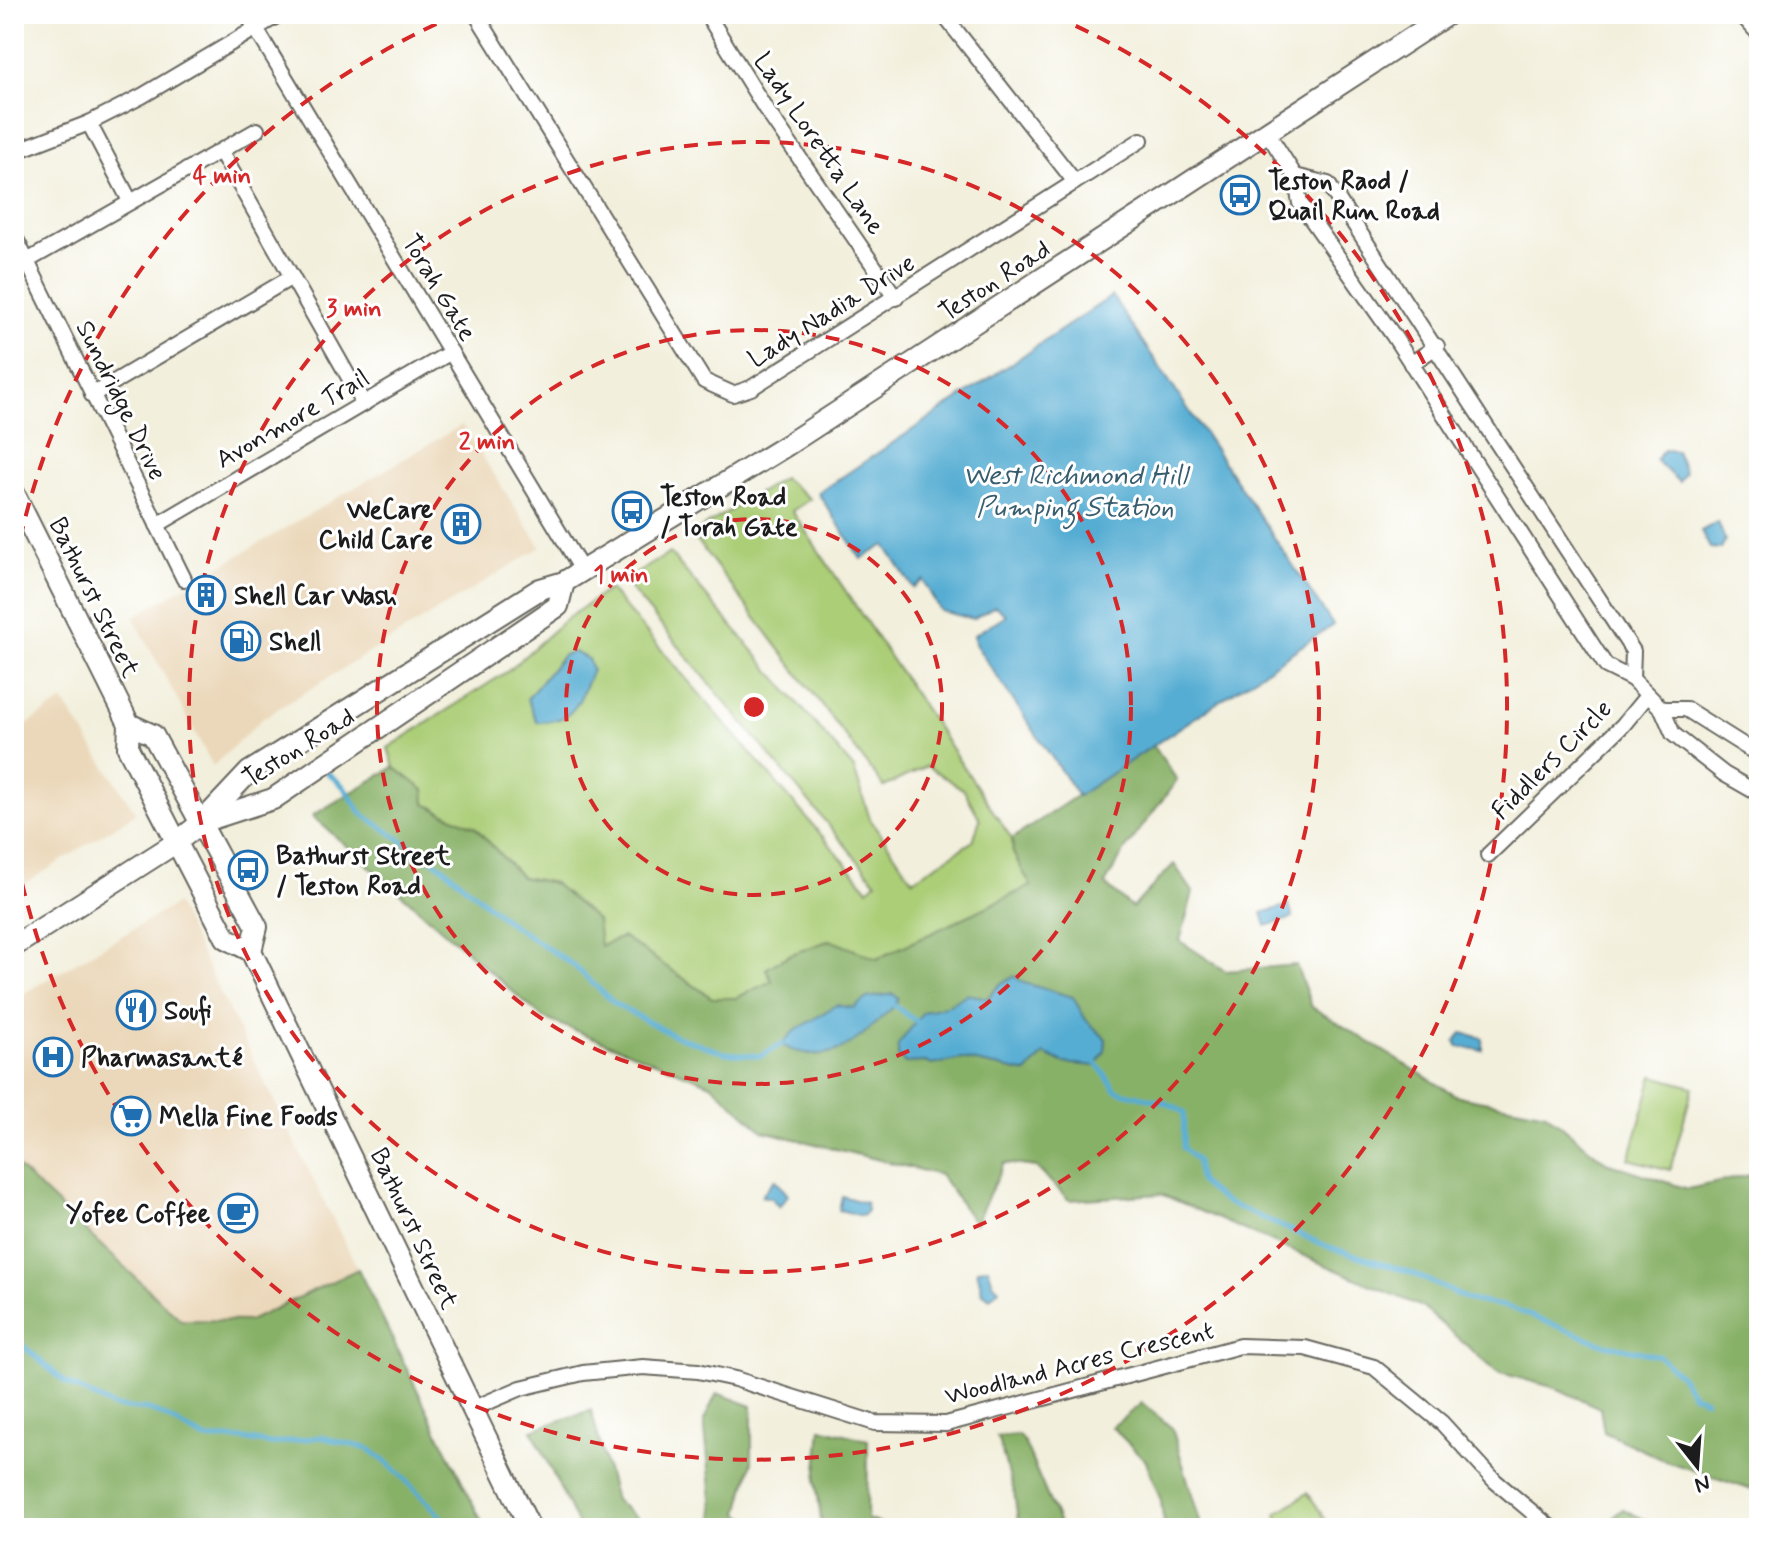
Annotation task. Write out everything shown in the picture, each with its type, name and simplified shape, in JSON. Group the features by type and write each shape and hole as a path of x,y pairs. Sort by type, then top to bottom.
{"main road":[{"name":"Teston Road","path":"202,822 249,772 540,589 564,582 800,436 1448,14"},
{"name":"Bathurst Street","path":"14,495 129,724 128,748 226,938 251,951 530,1528"},
{"name":"Teston Road","path":"202,822 273,799 558,606 564,582"},
{"name":"Bathurst Street","path":"129,724 153,735 202,822 257,927 251,951"},
{"path":"14,946 177,842 202,822"}],"street":[{"name":"Torah Gate","path":"247,14 582,570"},
{"path":"14,152 89,123 280,14"},
{"name":"Lady Nadia Drive","path":"476,14 704,381 733,394 751,388 896,298 1141,140"},
{"name":"Lady Loretta Lane","path":"707,14 765,108 896,298"},
{"path":"943,14 1075,182"},
{"path":"1741,14 1759,34"},
{"path":"89,123 130,201"},
{"path":"27,261 257,130"},
{"path":"1267,132 1295,176 1300,203 1411,364 1606,666 1632,679 1646,697 1662,709 1673,734 1724,774 1759,794"},
{"path":"221,152 364,404"},
{"path":"1295,176 1328,184 1437,346 1633,651 1632,679"},
{"name":"Sundridge Drive","path":"17,241 184,579"},
{"path":"92,395 292,277"},
{"path":"1411,364 1437,346"},
{"name":"Avonmore Trail","path":"157,525 451,352"},
{"path":"1516,525 1540,508"},
{"name":"Fiddlers Circle","path":"1488,855 1623,725 1646,697"},
{"path":"1662,709 1686,709 1759,755"},
{"name":"Woodland Acres Crescent","path":"472,1409 521,1388 571,1376 643,1367 698,1371 735,1379 875,1423 946,1424 1240,1346 1305,1348 1374,1367 1442,1423 1495,1481 1551,1528"}],"shaded area":[{"path":"462,425 541,547 263,718 213,766 133,617"},
{"path":"63,701 136,813 14,891 14,733"},
{"path":"176,904 358,1269 249,1321 181,1320 14,1164 14,999"}],"green space":[{"path":"783,478 810,499 792,511 1012,839 1013,853 1032,886 877,959 829,940 766,970 773,981 736,998 712,998 623,937 600,947 554,883 521,877 475,827 425,804 424,790 394,767 388,748 508,671 565,620 609,589 868,889 876,882 624,581 670,553 854,769 870,819 913,880 973,841 980,819 964,790 927,766 884,787 692,534"},
{"path":"1153,745 1177,780 1123,853 1105,884 1132,908 1174,864 1193,892 1180,941 1226,971 1296,965 1312,1007 1457,1096 1546,1113 1606,1162 1688,1189 1759,1173 1759,1467 1752,1490 1666,1461 1604,1432 1600,1408 1556,1388 1497,1372 1422,1307 1161,1194 1069,1200 1036,1167 1004,1163 975,1224 940,1175 763,1131 711,1084 543,1018 312,816 394,767 424,790 425,804 475,827 521,877 553,883 597,920 600,946 623,937 712,998 736,998 772,981 766,969 789,955 830,940 877,959 1031,886 1013,853 1012,839"},
{"path":"1653,1076 1693,1087 1670,1170 1629,1159"},
{"path":"14,1164 181,1320 249,1321 358,1269 485,1528 14,1528"},
{"path":"717,1393 752,1406 752,1462 739,1513 762,1528 715,1528 704,1420"},
{"path":"1142,1403 1172,1428 1202,1528 1164,1528 1161,1501 1146,1461 1112,1427"},
{"path":"591,1410 615,1500 650,1528 579,1528 532,1430"},
{"path":"821,1428 868,1440 867,1519 890,1528 822,1528 816,1481"},
{"path":"1018,1435 1025,1444 1061,1528 1019,1528 1014,1491 997,1437"},
{"path":"1308,1493 1331,1528 1284,1528 1276,1514"},
{"path":"1623,1509 1662,1528 1609,1528 1608,1521"}],"water":[{"name":"West Richmond Hill Pumping Station","path":"1112,296 1333,625 1078,796 975,644 974,635 1006,615 995,606 973,619 940,611 923,580 913,588 885,545 861,559 818,493"},
{"path":"1664,450 1676,451 1685,472 1679,482 1655,460"},
{"path":"1718,522 1725,540 1721,549 1710,548 1701,531"},
{"path":"574,652 588,659 592,670 579,701 560,718 537,722 527,699 563,655"},
{"path":"1289,905 1293,918 1266,926 1262,913"},
{"path":"1014,976 1024,983 1073,997 1086,1020 1106,1039 1105,1051 1096,1066 1063,1063 1044,1054 1027,1073 962,1059 932,1065 926,1062 905,1063 898,1056 898,1045 923,1012 946,1006 967,994 988,998 1000,984"},
{"path":"893,994 898,998 896,1005 845,1047 820,1054 793,1050 782,1044 792,1033 836,1005 853,1008 867,998"},
{"path":"1462,1033 1483,1038 1483,1050 1459,1047 1455,1041"},
{"path":"775,1179 788,1195 779,1207 771,1198 761,1196"},
{"path":"842,1196 866,1203 867,1211 862,1216 839,1210"},
{"path":"988,1267 993,1283 999,1289 990,1298 982,1292 977,1270"}],"waterway":[{"path":"327,772 343,786 362,814 444,868 508,922 573,965 615,1004 673,1035 725,1053 760,1056 782,1044"},
{"path":"895,1006 917,1022"},
{"path":"1097,1064 1116,1090 1161,1101 1184,1113 1183,1148 1197,1161 1199,1181 1223,1201 1329,1247 1412,1273 1469,1300 1508,1307 1600,1343 1659,1356 1680,1375 1692,1394 1705,1400"},
{"path":"14,1338 66,1383 114,1407 149,1410 162,1415 205,1439 243,1439 270,1444 321,1437 369,1449 396,1470 452,1528"}],"place":[{"name":"Teston Raod / Quail Run Road","path":"1240,195"},
{"name":"Teston Road / Torah Gate","path":"632,511"},
{"name":"WeCare Child Care","path":"461,524"},
{"name":"Shell Car Wash","path":"206,595"},
{"name":"Shell","path":"241,641"},
{"name":"Bathurst Street / Teston Road","path":"248,870"},
{"name":"Soufi","path":"136,1010"},
{"name":"Pharmasanté","path":"53,1057"},
{"name":"Mella Fine Foods","path":"131,1116"},
{"name":"Yofee Coffee","path":"238,1213"}]}
